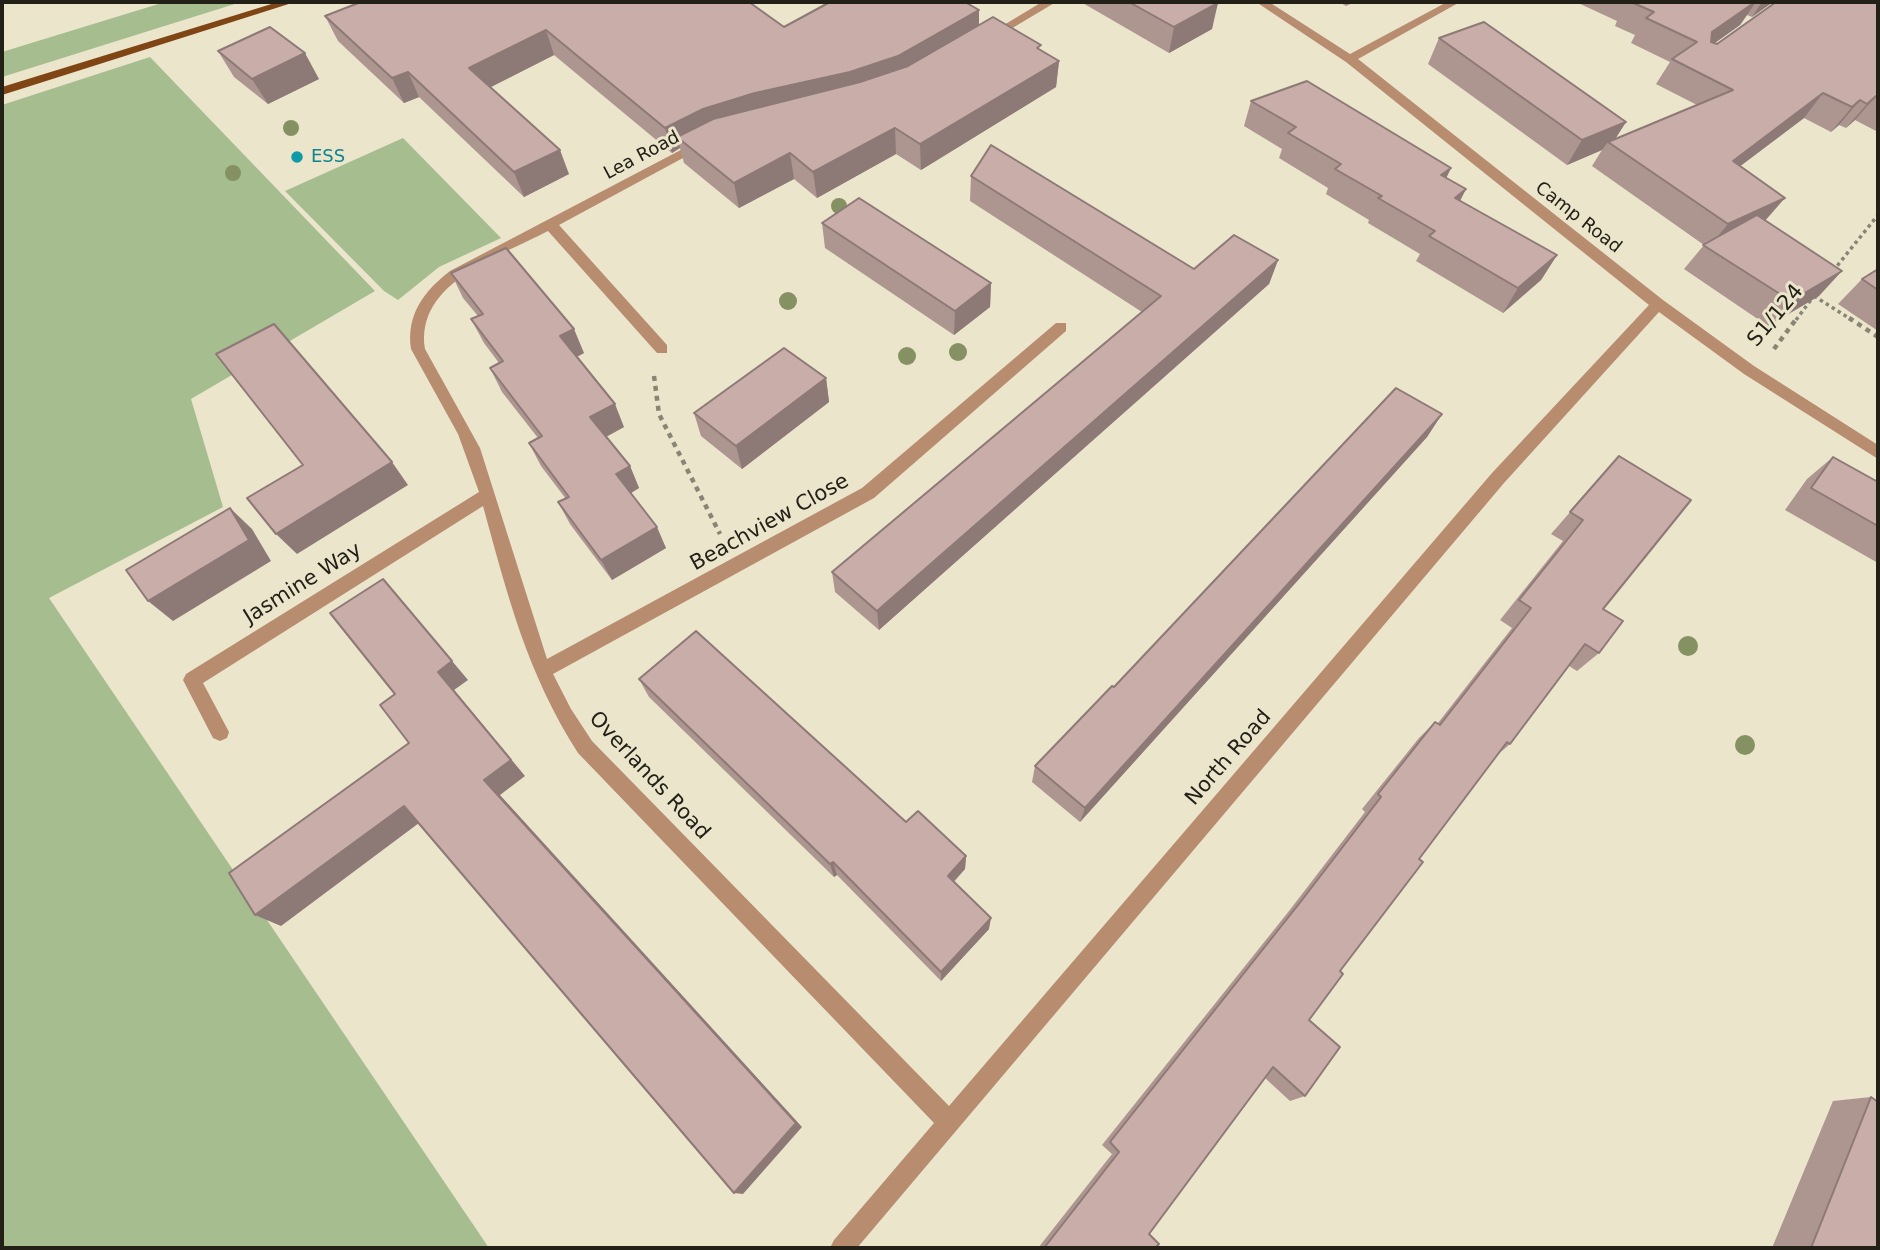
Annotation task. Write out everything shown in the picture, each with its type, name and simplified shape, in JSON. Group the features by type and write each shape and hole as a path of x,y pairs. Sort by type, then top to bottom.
{"main road":[{"path":"2,91 289,2"}],"street":[{"path":"978,43 1050,2"},
{"name":"Camp Road","path":"1262,2 1350,59 1658,304 1749,370 1878,453"},
{"path":"1350,59 1455,2"},
{"name":"Lea Road","path":"418,349 416,324 421,311 439,286 455,274 713,139"},
{"path":"550,224 662,349"},
{"name":"North Road","path":"842,1248 1498,478 1658,304"},
{"name":"Beachview Close","path":"542,671 868,493 1061,327"},
{"name":"Overlands Road","path":"418,349 468,435 542,671 568,722 585,747 948,1121"},
{"name":"Jasmine Way","path":"220,732 192,680 487,495"}],"path":[{"name":"S1/124","path":"1830,275 1878,215"},
{"name":"S1/124","path":"1749,370 1777,346 1822,286"},
{"path":"1814,296 1878,337"},
{"path":"662,349 653,381 659,414 710,519 740,564"}],"green space":[{"path":"165,2 241,2 2,77 2,52"},
{"path":"150,57 375,291 191,399 223,507 49,598 489,1248 2,1248 2,105"},
{"path":"403,138 501,238 439,267 398,300 384,291 285,191"}],"building":[{"path":"361,2 749,2 784,27 830,2 965,2 979,10 898,56 850,72 755,93 703,109 665,128 546,30 469,68 560,150 514,172 408,72 392,78 325,16"},
{"path":"1129,2 1216,2 1218,3 1174,27"},
{"path":"1631,2 1755,2 1712,32 1711,42 1717,44 1776,2 1878,2 1878,97 1867,104 1860,100 1852,107 1823,93 1733,161 1785,198 1728,224 1608,142 1733,90 1672,59 1697,42 1646,18 1654,12"},
{"path":"993,17 1041,45 1037,48 1059,61 920,144 895,128 813,172 790,153 734,183 677,137 713,119 860,82 908,66"},
{"path":"1484,22 1626,122 1582,140 1439,38"},
{"path":"270,27 305,53 252,79 218,51"},
{"path":"1307,81 1451,168 1441,175 1466,189 1455,198 1557,255 1518,288 1429,236 1435,231 1335,169 1341,164 1288,133 1296,127 1251,101"},
{"path":"991,145 1194,269 1234,235 1278,260 877,611 832,572 1161,296 971,176"},
{"path":"859,198 991,283 955,311 822,223"},
{"path":"1757,215 1842,271 1791,301 1703,245"},
{"path":"506,248 574,329 560,336 615,404 590,417 630,466 616,474 657,527 601,560 558,502 569,497 529,443 542,436 490,368 503,361 471,319 483,314 451,273"},
{"path":"1878,269 1878,290 1862,279"},
{"path":"274,324 392,462 276,534 247,498 303,465 216,354"},
{"path":"784,348 826,378 736,446 694,413"},
{"path":"1396,388 1442,414 1085,808 1035,766 1112,686 1114,687"},
{"path":"1619,456 1691,500 1603,609 1623,621 1599,653 1585,644 1419,859 1423,862 1340,971 1343,974 1309,1020 1340,1047 1305,1096 1273,1067 1149,1234 1159,1244 1155,1248 1044,1248 1119,1152 1110,1142 1302,900 1381,797 1378,794 1435,722 1440,725 1531,608 1519,600 1583,520 1570,512"},
{"path":"1833,457 1878,482 1878,526 1811,488"},
{"path":"230,508 249,540 148,601 126,570"},
{"path":"383,579 452,661 438,672 511,760 484,780 796,1123 734,1193 404,806 255,915 229,873 409,743 380,705 395,694 330,613"},
{"path":"696,631 906,822 918,811 966,856 948,876 991,918 941,972 833,862 830,864 639,679"},
{"path":"1871,1097 1878,1102 1878,1248 1811,1248"}],"place":[{"name":"ESS","path":"297,157"}]}
